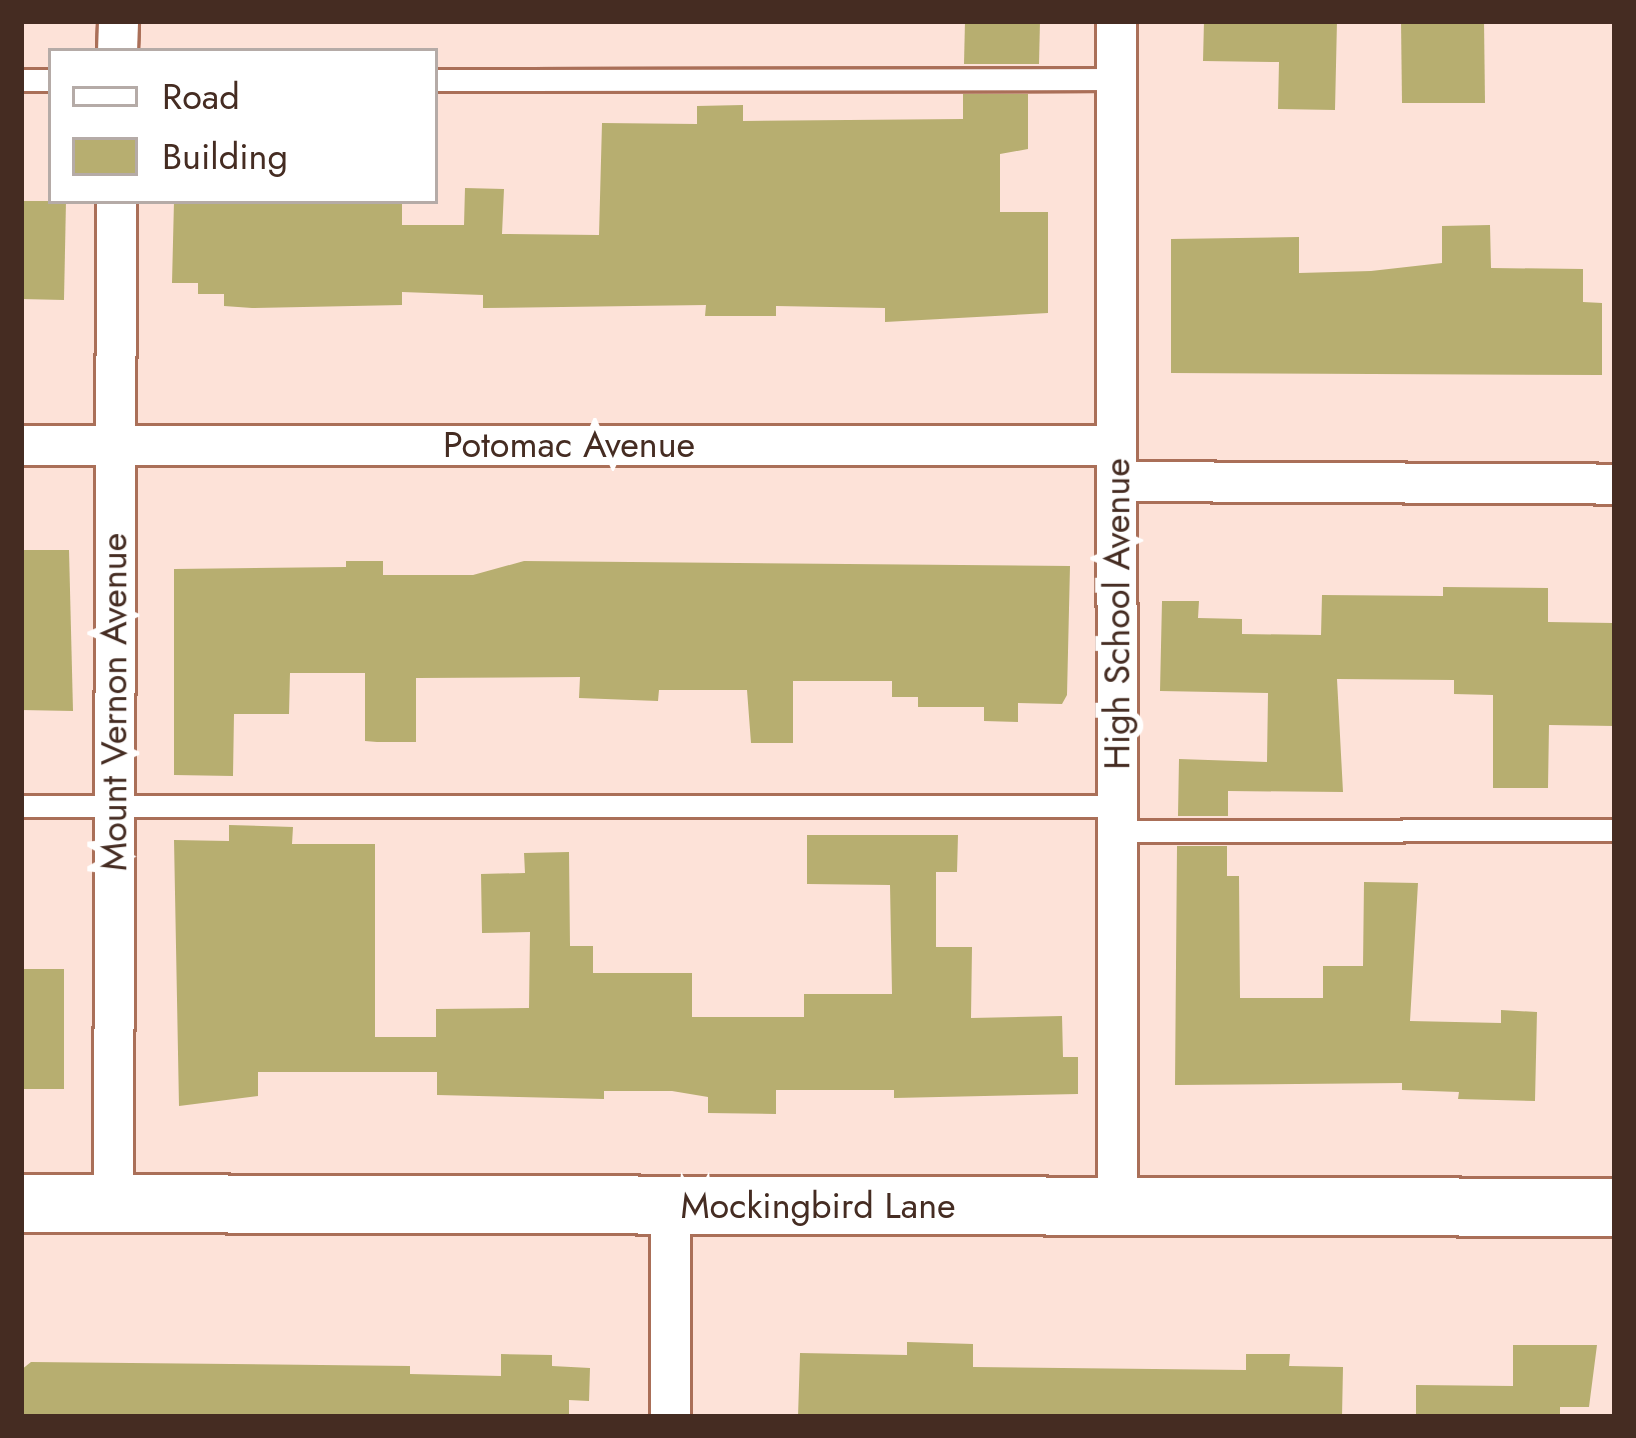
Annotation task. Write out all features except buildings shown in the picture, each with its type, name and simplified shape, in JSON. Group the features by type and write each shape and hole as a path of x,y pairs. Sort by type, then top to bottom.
{"main road":[{"name":"Mockingbird Lane","path":"21,1203 1615,1207"}],"street":[{"name":"High School Avenue","path":"1116,21 1117,1206"},
{"name":"Mount Vernon Avenue","path":"113,1203 116,204"},
{"name":"Potomac Avenue","path":"21,445 1116,463 1615,484"},
{"path":"670,1206 670,1417"}],"lane":[{"path":"438,80 1116,80"},
{"path":"21,806 1615,830"}]}
